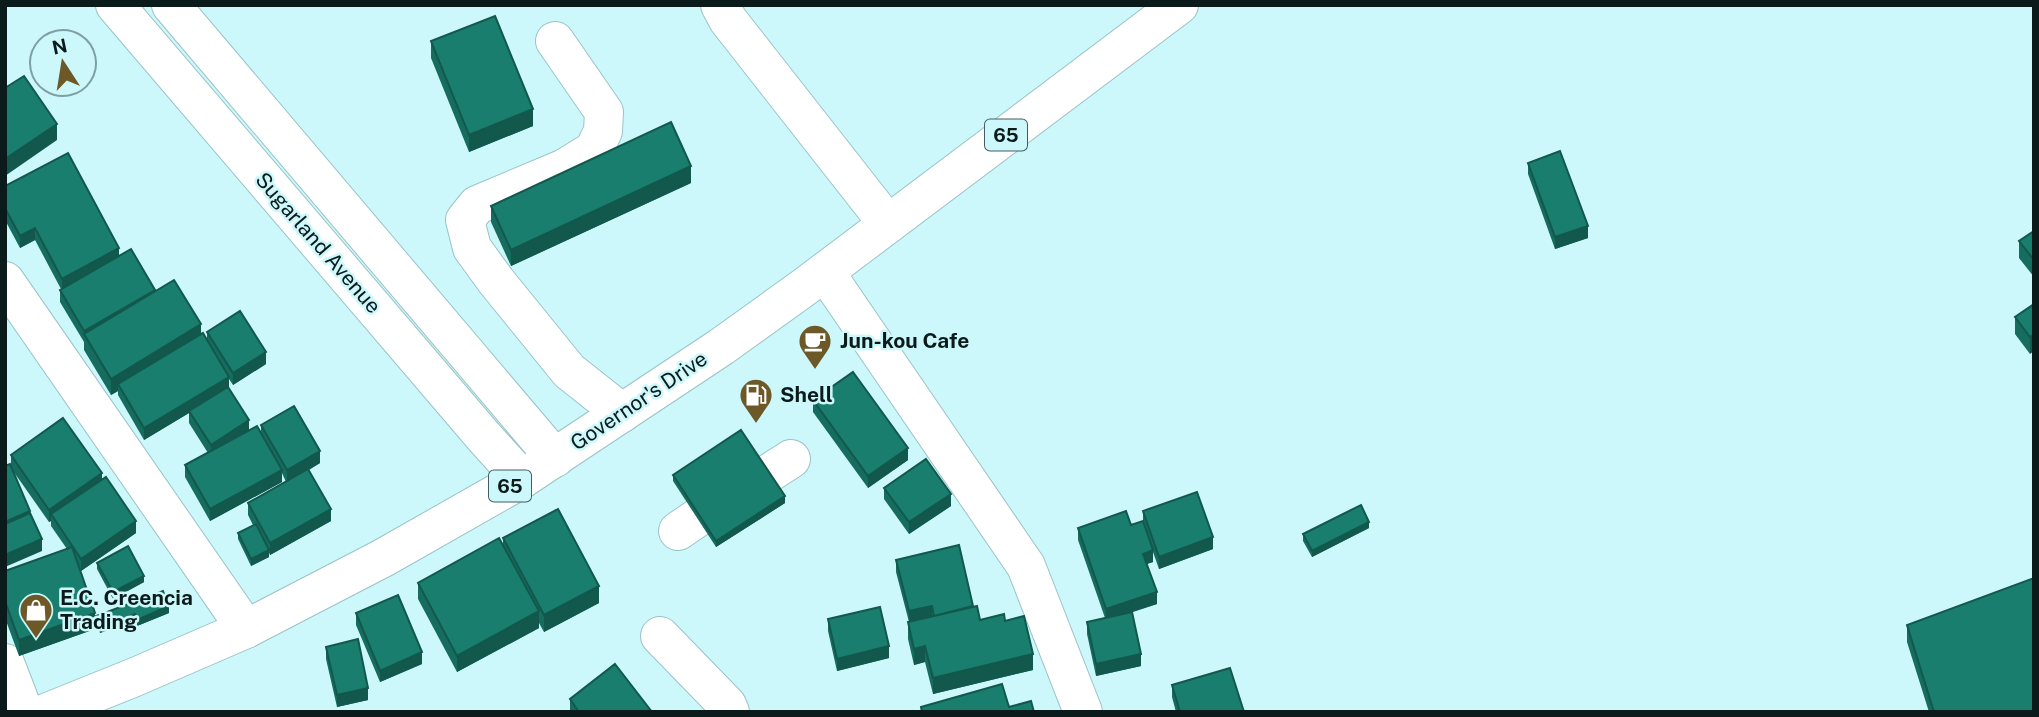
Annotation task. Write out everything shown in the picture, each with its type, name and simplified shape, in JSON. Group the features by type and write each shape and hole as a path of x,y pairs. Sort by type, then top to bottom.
{"street":[{"name":"Sugarland Avenue","path":"115,5 436,382 522,478"},
{"name":"Sugarland Avenue","path":"171,5 555,458"},
{"path":"720,5 728,20 888,223"},
{"name":"Governor's Drive","path":"48,712 246,629 383,558 555,458 721,347 825,272 1081,80 1153,18 1179,5"},
{"path":"555,41 604,112 603,131 594,150 565,168 477,205 465,220 472,248 569,371 622,413"},
{"path":"825,272 1026,566 1083,712"},
{"path":"5,281 246,629"},
{"path":"436,382 468,356"},
{"path":"660,636 727,705 730,712"},
{"path":"5,663 24,712"}],"building":[{"path":"495,16 533,109 469,135 431,41"},
{"path":"24,76 28,82 28,98 39,98 57,124 5,159 5,88"},
{"path":"671,122 691,166 511,250 491,206"},
{"path":"1560,151 1588,226 1555,237 1528,163"},
{"path":"68,153 119,248 62,279 35,228 20,236 5,208 5,186"},
{"path":"2034,231 2034,260 2019,241"},
{"path":"131,249 155,290 84,331 60,290"},
{"path":"174,280 201,324 111,379 84,334"},
{"path":"2034,304 2034,335 2030,337 2015,317"},
{"path":"240,311 266,352 233,373 207,332"},
{"path":"203,333 229,377 144,428 118,384"},
{"path":"853,372 908,448 868,476 813,400"},
{"path":"228,387 249,420 211,445 189,411"},
{"path":"294,406 320,451 287,470 261,425"},
{"path":"63,418 102,473 49,510 11,455"},
{"path":"257,426 282,470 210,509 185,465"},
{"path":"741,430 785,496 716,541 673,475"},
{"path":"926,459 951,494 909,522 884,488"},
{"path":"10,464 30,511 5,522 5,466"},
{"path":"308,469 331,509 270,543 248,503"},
{"path":"106,477 136,521 81,559 51,514"},
{"path":"1197,492 1213,537 1159,557 1143,511"},
{"path":"1361,505 1369,522 1312,551 1303,534"},
{"path":"558,509 599,586 544,615 503,538"},
{"path":"1126,511 1131,525 1143,521 1153,550 1143,554 1157,592 1106,609 1078,528"},
{"path":"30,513 42,539 5,555 5,524"},
{"path":"256,524 269,550 251,559 238,533"},
{"path":"499,538 539,611 457,656 418,583"},
{"path":"959,545 973,606 934,616 932,606 909,611 896,560"},
{"path":"128,546 144,576 113,592 97,563"},
{"path":"72,547 95,613 19,640 5,601 5,571"},
{"path":"2034,578 2034,712 1934,712 1907,625"},
{"path":"163,591 169,606 137,620 135,614 100,627 96,616"},
{"path":"398,595 422,652 380,671 356,613"},
{"path":"977,606 980,620 1004,614 1005,621 1024,616 1033,654 933,678 925,646 914,649 908,622"},
{"path":"880,607 889,646 837,659 828,619"},
{"path":"1132,612 1141,654 1096,664 1087,622"},
{"path":"358,639 368,688 337,695 326,647"},
{"path":"615,664 652,712 579,712 570,699"},
{"path":"1230,668 1244,712 1180,712 1172,685"},
{"path":"1002,684 1009,707 1031,701 1034,712 922,712 921,707"}],"place":[{"name":"Jun-kou Cafe","path":"815,371"},
{"name":"Shell","path":"756,425"},
{"name":"E.C. Creencia Trading","path":"36,640"}]}
